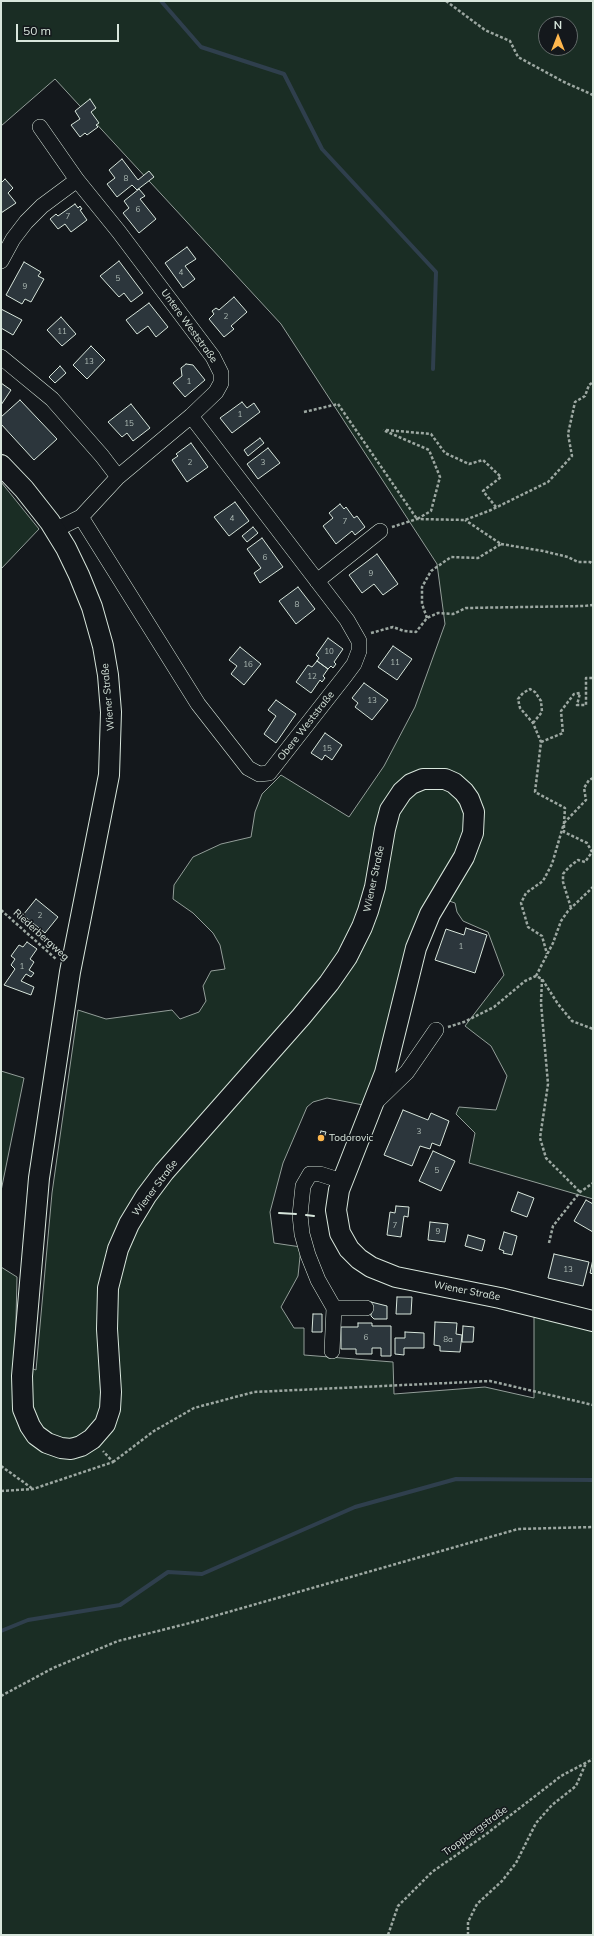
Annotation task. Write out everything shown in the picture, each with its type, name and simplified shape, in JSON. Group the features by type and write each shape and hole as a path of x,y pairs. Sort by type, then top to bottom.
{"main road":[{"name":"Wiener Straße","path":"1,465 27,493 55,530 78,571 96,621 107,666 111,712 111,746 108,782 70,972 54,1070 39,1178 27,1311 22,1394 23,1409 33,1432 43,1441 54,1447 72,1449 81,1446 92,1439 105,1424 110,1409 111,1392 107,1316 108,1288 118,1248 134,1215 164,1172 301,1017 329,983 347,957 368,911 387,818 397,798 415,781 428,778 445,779 457,786 469,799 474,812 473,833 464,857 430,914 421,934 409,972 386,1068 374,1104 342,1181 336,1210 340,1233 354,1255 371,1267 400,1278 500,1298 593,1321"}],"street":[{"name":"Untere Weststraße","path":"40,127 78,180 202,342 213,357 221,373 221,383 216,392 191,416 118,477 81,517 55,530"},
{"path":"1,261 13,239 26,222 42,206 78,180"},
{"path":"1,357 52,399 102,456 118,477"},
{"path":"191,416 355,632 359,641"},
{"name":"Obere Weststraße","path":"81,517 198,704 248,768 258,774 269,773 345,676 356,657 359,641"},
{"path":"316,581 380,531"},
{"path":"374,1104 407,1072 436,1030"},
{"path":"332,1351 334,1308 318,1280 308,1255 302,1234 300,1215 303,1186 310,1174 320,1174 342,1181"},
{"path":"334,1308 366,1308"}],"path":[{"path":"446,1 485,30 510,41 518,57 564,82 593,95"},
{"path":"417,519 465,520 548,482 572,456 568,434 575,402 585,396 589,385 593,382"},
{"path":"304,412 338,404 417,519"},
{"path":"380,531 417,519 431,511 440,477 430,450 383,430 431,434 445,453 469,464 483,460 500,477 483,491 496,507"},
{"path":"465,520 501,544 543,551 568,557 578,562 590,562 593,564"},
{"path":"427,618 422,604 422,586 431,571 451,557 478,558 501,544"},
{"path":"359,641 374,632 393,626 404,631 416,632 427,618 438,613 453,614 466,608 593,605"},
{"path":"541,742 563,733 561,711 574,694 580,693 577,705 586,705 586,678 593,678"},
{"path":"533,723 542,712 542,706 541,701 535,692 530,690 523,693 518,699 520,708 533,723 541,742 535,792 565,808 564,832 587,843 592,852 585,862 578,860 563,874 563,882 571,908"},
{"path":"547,954 542,936 528,927 521,903 526,894 543,881 552,864 564,823 586,800 584,788 589,780 593,778"},
{"path":"436,1030 464,1022 494,1007 525,981 536,976 553,943 561,921 571,908 593,887"},
{"name":"Riederbergweg","path":"1,910 70,972"},
{"path":"536,976 542,978 558,1004 572,1021 593,1030"},
{"path":"542,978 542,1003 548,1084 540,1138 546,1158 580,1192"},
{"path":"549,1243 554,1226 580,1192 593,1183"},
{"path":"1,1491 32,1489 113,1462 154,1431 194,1408 254,1392 490,1381 593,1405"},
{"path":"92,1439 113,1462"},
{"path":"1,1466 32,1489"},
{"path":"1,1696 53,1668 118,1641 190,1623 518,1529 593,1527"},
{"name":"Troppbergstraße","path":"388,1935 398,1906 432,1872 485,1835 561,1776 593,1759"},
{"path":"468,1935 468,1922 477,1904 502,1881 516,1863 536,1823 552,1805 576,1786 586,1762"}],"green space":[{"path":"1,1 593,1 593,1199 469,1163 475,1133 456,1114 459,1107 496,1110 507,1076 491,1046 465,1026 504,975 488,932 463,921 457,912 455,903 446,900 363,1105 327,1098 313,1102 307,1107 283,1163 270,1212 274,1243 301,1247 298,1276 281,1307 294,1328 304,1328 304,1355 393,1362 394,1394 485,1387 534,1398 534,1318 536,1314 593,1318 593,1935 1,1935 1,1267 17,1277 15,1362 36,1370 52,1193 78,1010 106,1019 172,1010 180,1019 199,1012 206,1001 203,986 211,971 225,969 220,945 213,933 193,913 173,899 174,885 193,857 221,844 251,837 255,812 262,794 281,775 349,817 384,766 415,707 445,624 437,564 281,324 55,79 1,126"},
{"path":"1,482 39,529 1,569"},
{"path":"1,1071 24,1078 1,1191"}],"building":[{"path":"90,99 96,108 91,112 99,123 96,125 98,127 87,135 85,133 80,137 71,125 80,119 75,111"},
{"path":"122,159 138,180 149,171 154,177 137,190 132,185 117,197 107,184 115,178 109,170"},
{"path":"5,179 13,188 8,193 16,203 1,213 1,183"},
{"path":"139,189 145,196 140,199 156,219 139,233 123,213 129,208 124,201"},
{"path":"75,204 78,208 80,206 82,209 80,210 87,220 71,232 65,224 58,229 50,219 56,214 58,216"},
{"path":"187,247 196,259 185,266 195,279 183,288 165,263"},
{"path":"119,261 143,293 131,302 124,293 119,297 100,276"},
{"path":"24,262 41,272 38,276 44,279 31,302 25,299 22,304 6,295"},
{"path":"234,297 247,312 231,326 234,329 224,337 209,319 214,314 212,311 216,308 219,310"},
{"path":"149,303 168,327 156,337 148,326 137,334 126,320"},
{"path":"1,309 22,320 13,335 1,328"},
{"path":"61,317 76,334 62,346 47,330"},
{"path":"91,346 105,360 87,379 73,365"},
{"path":"186,364 193,365 205,380 185,397 173,383 182,376 181,368"},
{"path":"60,366 66,373 55,383 49,377"},
{"path":"1,383 11,390 1,405"},
{"path":"20,400 57,439 34,460 1,424 1,417"},
{"path":"242,402 247,408 254,403 260,412 232,433 220,418"},
{"path":"131,404 150,428 133,441 127,433 122,437 108,422"},
{"path":"260,438 264,443 248,456 244,450"},
{"path":"191,443 208,467 187,482 172,460 178,456 176,454"},
{"path":"268,448 280,463 258,479 247,464"},
{"path":"235,502 249,521 229,536 214,517"},
{"path":"340,504 344,509 346,507 354,518 357,516 365,527 355,535 352,531 336,544 323,526 333,518 329,513"},
{"path":"253,527 258,533 247,542 242,536"},
{"path":"262,538 283,567 260,583 254,573 261,568 247,549"},
{"path":"377,554 398,584 383,595 374,584 362,593 349,575"},
{"path":"298,587 315,609 296,624 279,601"},
{"path":"328,638 343,649 334,662 336,664 333,668 331,666 328,669 317,661 319,658 316,655"},
{"path":"393,646 412,659 397,680 378,667"},
{"path":"240,647 261,664 244,685 231,674 237,666 229,660"},
{"path":"317,661 328,669 323,676 325,678 322,682 320,680 311,693 296,682 308,665 312,667"},
{"path":"364,683 388,700 372,720 355,707 358,703 352,698"},
{"path":"276,700 296,714 276,743 264,734 276,716 268,710"},
{"path":"325,733 342,745 332,760 325,755 322,760 311,753"},
{"path":"36,899 58,917 45,933 23,915"},
{"path":"466,928 487,935 475,973 435,960 446,929 464,935"},
{"path":"27,942 37,949 30,959 34,962 29,970 34,973 31,977 26,974 21,981 34,987 31,995 4,985 15,969 11,965 15,959 11,956 19,945 23,947"},
{"path":"403,1110 428,1120 431,1113 449,1121 440,1146 432,1143 430,1149 420,1146 412,1166 384,1155"},
{"path":"321,1131 326,1132 323,1141 318,1140"},
{"path":"433,1151 455,1161 441,1191 419,1181"},
{"path":"518,1192 534,1198 527,1217 511,1211"},
{"path":"586,1200 593,1204 593,1232 574,1221"},
{"path":"396,1206 409,1207 408,1217 404,1216 401,1237 387,1235 390,1212 395,1213"},
{"path":"430,1222 448,1224 445,1242 428,1240"},
{"path":"504,1232 517,1236 512,1255 503,1253 504,1251 499,1249"},
{"path":"468,1235 485,1240 482,1251 465,1246"},
{"path":"554,1254 589,1262 583,1286 548,1278"},
{"path":"593,1259 593,1274 590,1273"},
{"path":"397,1297 412,1297 411,1314 396,1314"},
{"path":"371,1302 387,1306 387,1319 374,1319 371,1316"},
{"path":"313,1314 322,1314 322,1332 312,1332"},
{"path":"435,1322 457,1323 456,1334 462,1335 460,1352 440,1351 440,1346 434,1345"},
{"path":"358,1323 372,1323 372,1326 391,1326 391,1356 381,1356 381,1348 372,1348 372,1354 356,1354 356,1349 341,1349 341,1327 358,1327"},
{"path":"463,1326 474,1327 473,1342 462,1342"},
{"path":"405,1332 424,1333 424,1348 404,1348 404,1355 395,1354 395,1338 405,1338"}],"waterway":[{"path":"161,1 201,47 284,74 322,149 436,272 433,369"},
{"path":"1,1631 28,1620 120,1605 168,1572 202,1574 355,1507 456,1479 593,1480"}],"wall":[{"path":"279,1213 296,1214"},
{"path":"306,1215 314,1216"}],"place":[{"name":"Todorovic","path":"321,1138"}]}
